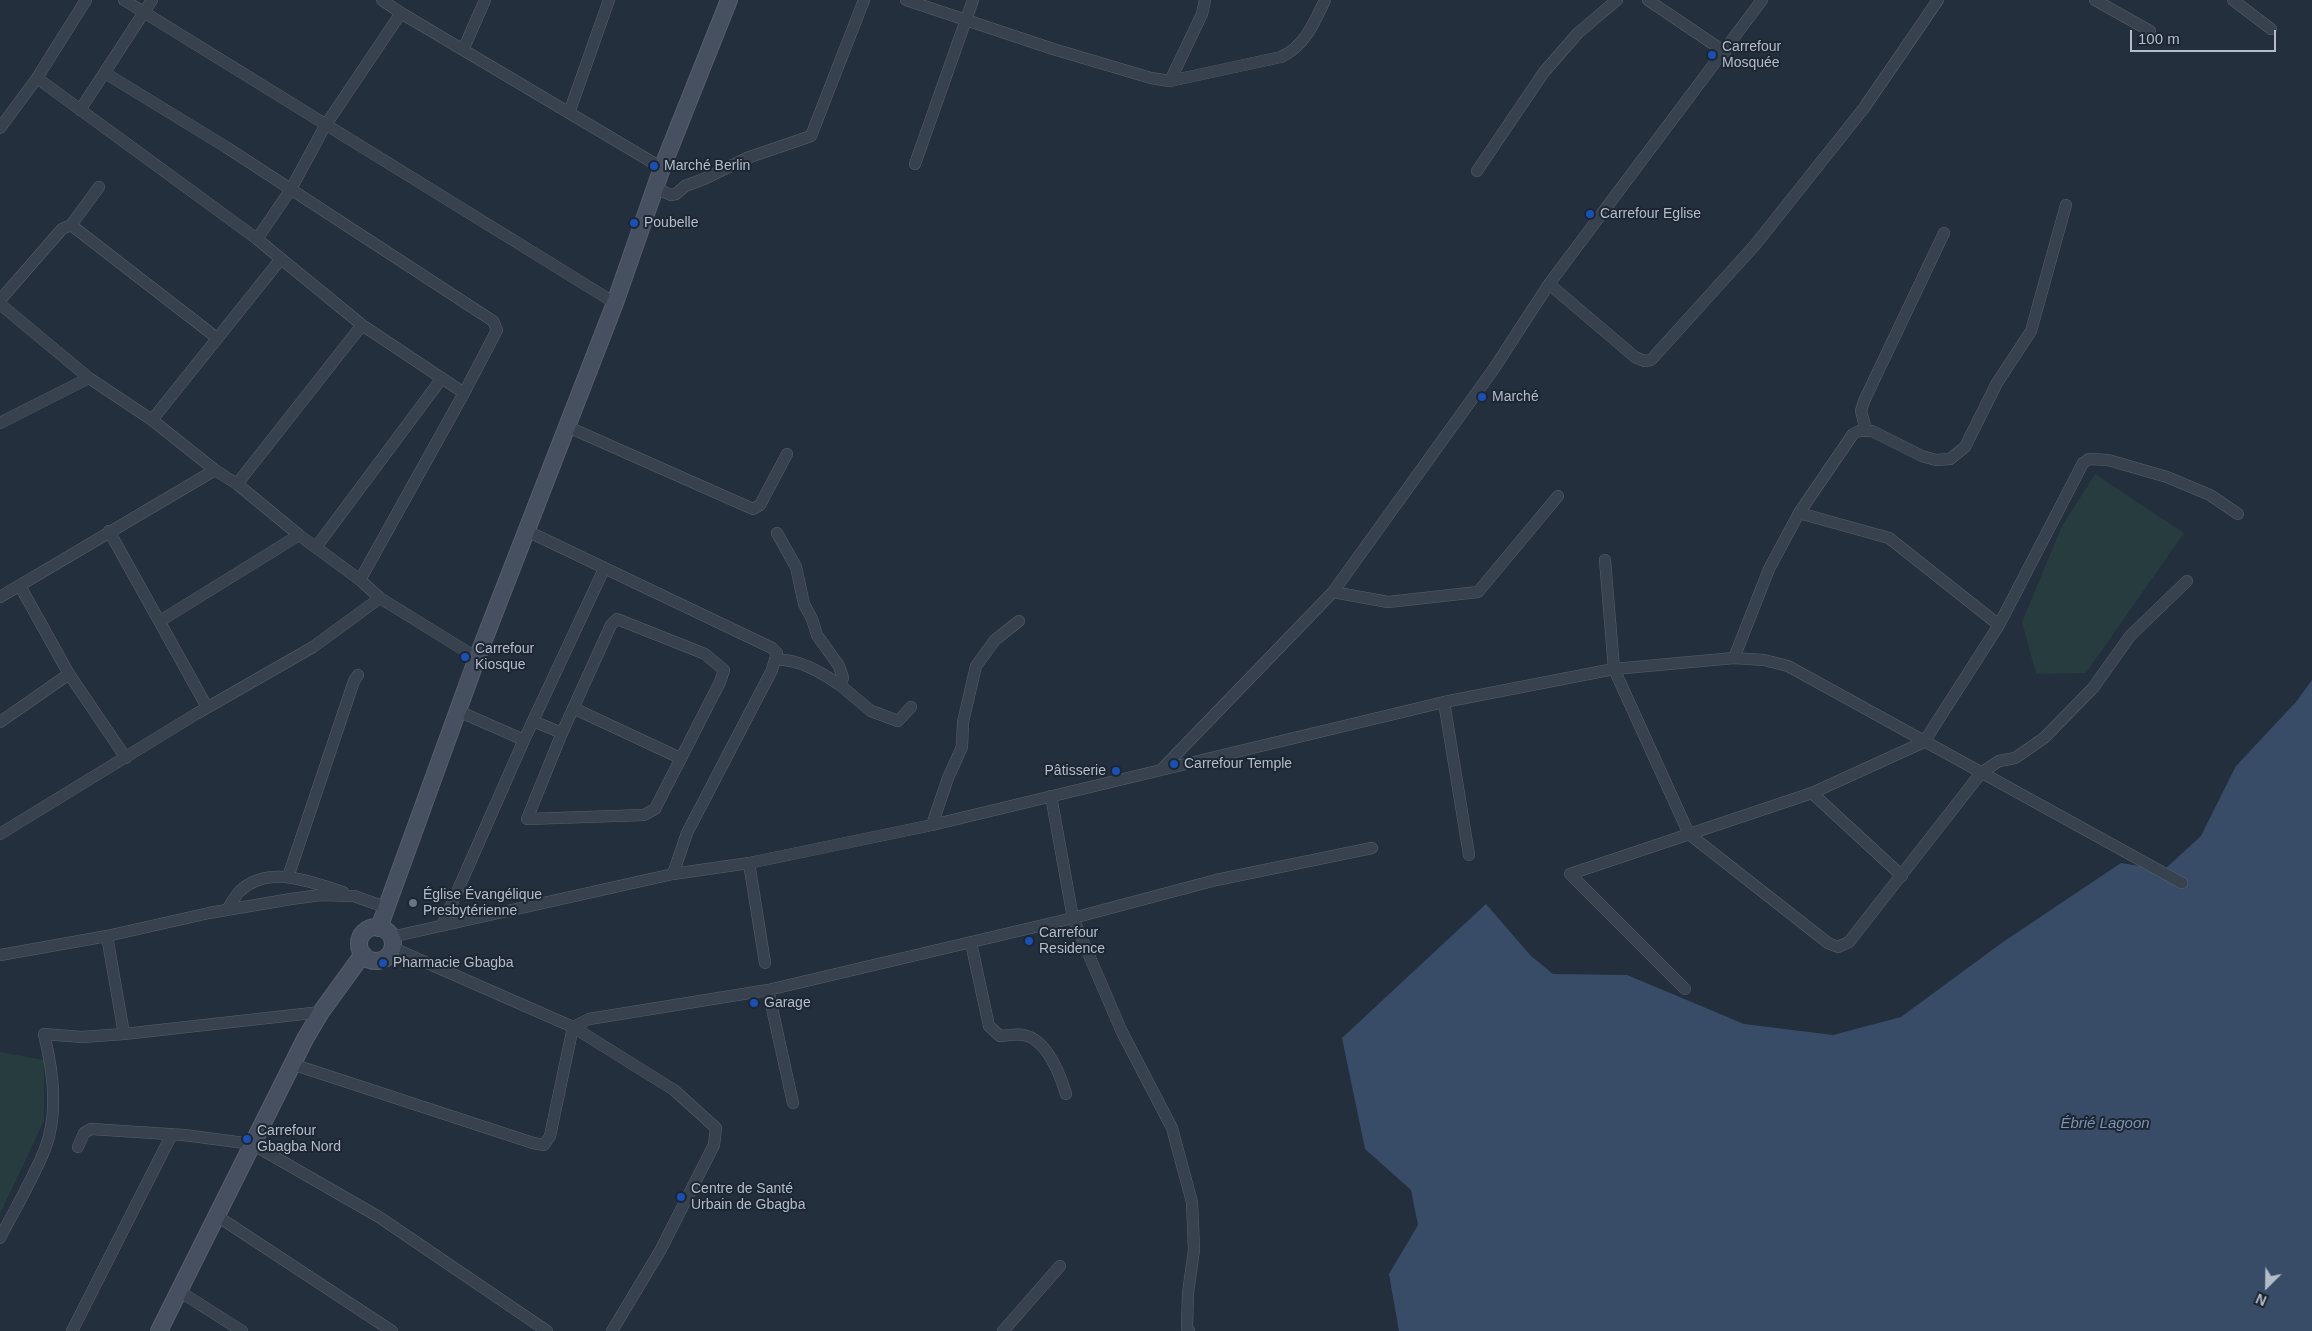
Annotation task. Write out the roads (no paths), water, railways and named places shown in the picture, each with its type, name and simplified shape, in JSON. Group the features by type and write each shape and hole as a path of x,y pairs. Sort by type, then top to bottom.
{"street":[{"path":"0,128 37,78 86,0"},
{"path":"124,0 614,303"},
{"path":"80,110 152,0"},
{"path":"382,0 662,168"},
{"path":"463,50 485,0"},
{"path":"569,113 609,0"},
{"path":"612,1331 660,1251 714,1145 716,1128 674,1090 573,1027 388,938 368,930 360,938 359,944 363,954 372,960 382,960 390,953 388,938 385,907 477,658 568,427 662,168 729,0"},
{"path":"655,188 671,195 676,194 685,186 747,158 811,136 864,0"},
{"path":"906,0 1053,49 1151,78 1170,81 1281,57 1292,52 1304,41 1326,0"},
{"path":"914,164 973,0"},
{"path":"1170,81 1196,28 1205,0"},
{"path":"1477,171 1544,72 1578,33 1617,0"},
{"path":"1648,0 1725,52"},
{"path":"1162,769 1333,592 1493,370 1549,284 1725,52 1762,0"},
{"path":"1549,284 1636,357 1644,361 1651,360 1754,245 1852,123 1938,0"},
{"path":"2095,0 2150,31"},
{"path":"2233,0 2271,30"},
{"path":"257,239 291,189 325,126 401,13"},
{"path":"105,73 226,146 493,320 497,330 360,580"},
{"path":"37,78 257,239 280,260 362,325 464,393"},
{"path":"0,300 62,229 71,225 99,187"},
{"path":"1734,658 1769,569 1799,513 1853,434 1866,430 1877,433 1922,456 1936,460 1950,459 1965,447 1997,382 2031,331 2066,205"},
{"path":"71,225 216,338"},
{"path":"1866,430 1861,412 1864,401 1944,233"},
{"path":"152,420 280,260"},
{"path":"0,304 89,378 152,420 215,470 236,484 298,535 317,546 380,598 477,658"},
{"path":"236,484 362,325"},
{"path":"0,423 89,378"},
{"path":"317,546 442,378"},
{"path":"568,427 753,509 760,505 787,454"},
{"path":"1684,988 1570,874 1812,793 1924,742 1999,625 2083,463 2089,459 2108,460 2184,483 2210,495 2238,514"},
{"path":"0,597 215,470"},
{"path":"1333,592 1388,602 1478,592 1558,496"},
{"path":"1799,513 1889,538 1999,625"},
{"path":"527,531 777,652 776,660 686,833 674,874"},
{"path":"110,532 207,707"},
{"path":"777,533 796,567 804,604 812,619 817,635 839,666 843,678 840,685"},
{"path":"160,621 298,535"},
{"path":"1605,560 1614,669 1689,834 1828,943 1838,947 1849,942 1981,773 1999,761 2015,758 2044,738 2093,688 2130,636 2187,581"},
{"path":"442,926 524,740 604,569"},
{"path":"20,586 69,674 126,758"},
{"path":"0,834 207,707 313,647 380,598"},
{"path":"617,619 705,654 724,670 720,682 654,809 644,815 527,819 573,708 611,626 617,619"},
{"path":"932,825 948,778 962,747 963,722 976,666 995,640 1019,622"},
{"path":"388,938 674,874 749,863 932,825 1444,702 1614,669 1734,658 1764,660 1788,666 2182,883"},
{"path":"776,660 786,659 804,666 840,685 871,711 898,721 911,707"},
{"path":"0,722 69,674"},
{"path":"288,876 354,681 358,676"},
{"path":"1444,702 1469,856"},
{"path":"573,708 680,758"},
{"path":"458,711 524,740"},
{"path":"533,721 562,733"},
{"path":"1812,793 1902,876"},
{"path":"1051,796 1073,918 1122,1032 1172,1128 1192,1202 1194,1250 1188,1294 1187,1328 1189,1331"},
{"path":"573,1027 589,1019 768,990 1073,918 1216,880 1372,848"},
{"path":"749,863 764,963"},
{"path":"227,910 240,891 253,882 263,878 288,876 385,907"},
{"path":"0,955 107,936 227,910 321,895 354,896"},
{"path":"107,936 124,1034"},
{"path":"971,943 989,1026 1000,1036 1025,1035 1034,1040 1053,1060 1066,1094"},
{"path":"158,1331 180,1291 292,1064 320,1012 363,954"},
{"path":"768,990 793,1103"},
{"path":"0,1238 46,1148 52,1119 54,1092 49,1052 44,1034 82,1037 124,1034 320,1012"},
{"path":"292,1064 533,1143 544,1144 550,1136 573,1027"},
{"path":"78,1147 84,1133 91,1129 172,1134 252,1144 379,1218 547,1331"},
{"path":"72,1331 172,1134"},
{"path":"217,1216 392,1331"},
{"path":"1003,1331 1060,1266"},
{"path":"180,1291 242,1331"}],"water":[{"name":"Ébrié Lagoon","path":"2312,680 2312,1331 1399,1331 1389,1274 1418,1225 1411,1190 1365,1149 1342,1038 1486,904 1531,956 1553,974 1627,975 1744,1024 1833,1035 1901,1017 2003,942 2121,863 2164,870 2201,836 2236,766 2296,702"}],"place":[{"name":"Carrefour Mosquée","path":"1712,55"},
{"name":"Marché Berlin","path":"654,166"},
{"name":"Carrefour Eglise","path":"1590,214"},
{"name":"Poubelle","path":"634,223"},
{"name":"Marché","path":"1482,397"},
{"name":"Carrefour Kiosque","path":"465,657"},
{"name":"Carrefour Temple","path":"1174,764"},
{"name":"Pâtisserie","path":"1116,771"},
{"name":"Église Évangélique Presbytérienne","path":"413,903"},
{"name":"Carrefour Residence","path":"1029,941"},
{"name":"Pharmacie Gbagba","path":"383,963"},
{"name":"Garage","path":"754,1003"},
{"name":"Carrefour Gbagba Nord","path":"247,1139"},
{"name":"Centre de Santé Urbain de Gbagba","path":"681,1197"}]}
